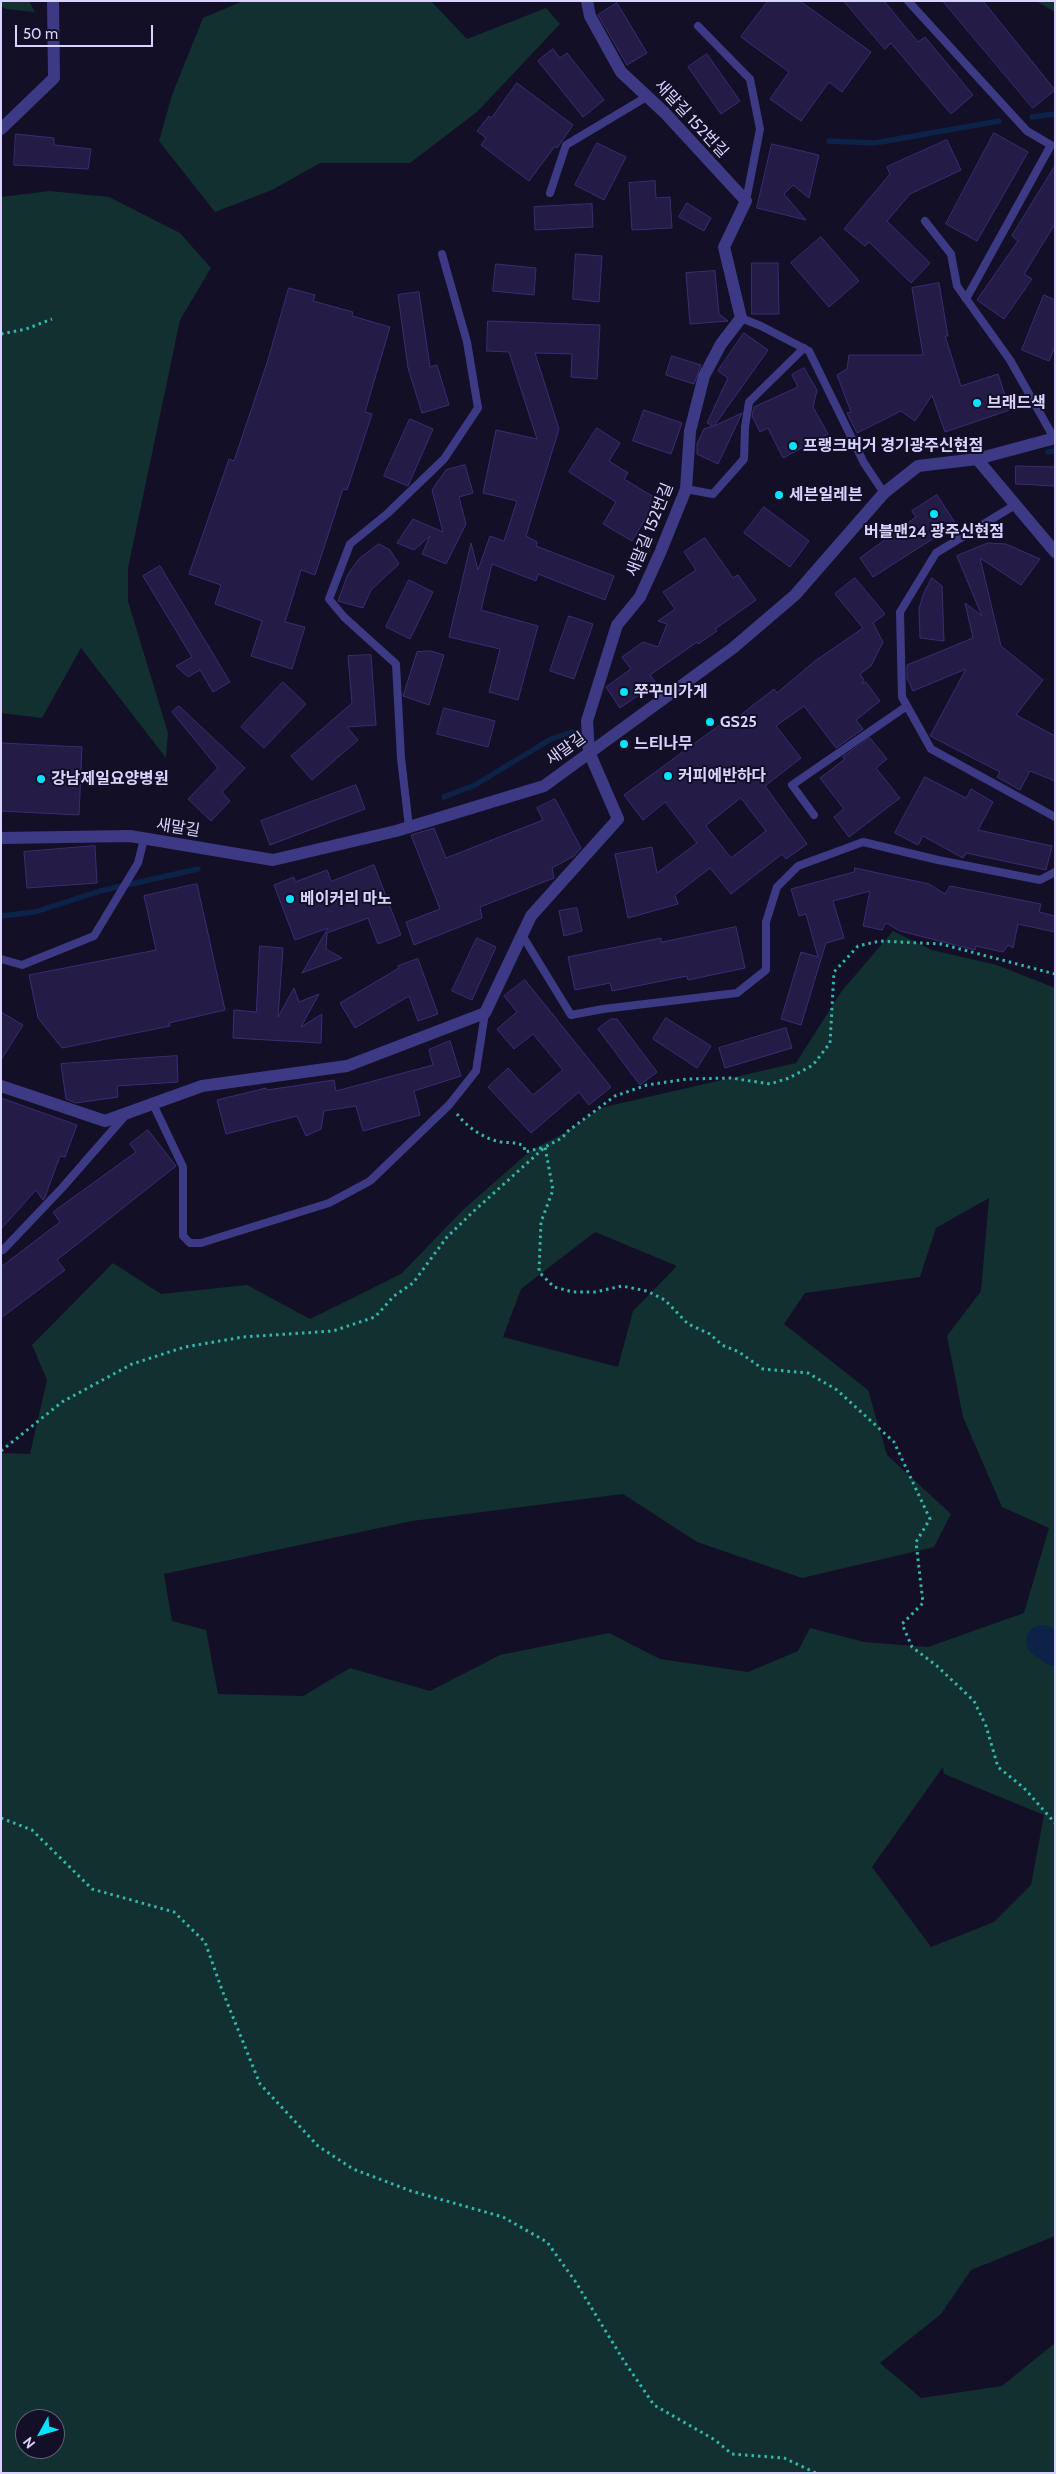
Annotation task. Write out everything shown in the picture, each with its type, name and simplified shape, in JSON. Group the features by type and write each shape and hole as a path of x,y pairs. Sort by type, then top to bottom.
{"street":[{"path":"1,129 54,78 53,1"},
{"name":"새말길 152번길","path":"587,1 590,16 621,72 648,96 746,201"},
{"path":"741,318 724,247 746,201"},
{"name":"새말길 152번길","path":"522,935 530,916 618,819 590,752 587,721 617,625 640,597 686,489 690,431 704,376 721,344 741,318"},
{"name":"새말길","path":"1,838 130,836 273,860 409,827 544,786 733,648 795,595 884,493 918,466 977,459 1054,438"},
{"path":"977,459 1055,552"},
{"path":"1,1086 105,1121 202,1086 348,1066 485,1013 522,935"}],"lane":[{"path":"908,1 1026,131 1051,145 966,299"},
{"path":"698,26 750,80 760,129 746,201"},
{"path":"550,193 566,145 648,96"},
{"path":"925,221 951,254 957,286 1010,360 1054,438"},
{"path":"409,827 401,758 396,664 344,617 329,599 350,544 388,513 444,459 478,408 467,342 442,254"},
{"path":"741,318 761,326 808,351 864,464 884,493"},
{"path":"686,489 713,494 744,459 745,427 749,402 804,348"},
{"path":"1015,505 936,553 900,612 902,697 931,749 1055,818"},
{"path":"814,815 792,784 907,706"},
{"path":"1,959 22,965 94,936 100,930 138,863 144,839"},
{"path":"522,935 571,1015 603,1009 737,993 766,970 766,922 778,888 798,866 863,842 938,860 1040,880 1055,872"},
{"path":"153,1104 183,1167 183,1236 190,1243 201,1243 329,1203 370,1181 449,1105 476,1071 485,1013"},
{"path":"3,1250 62,1188 126,1113"}],"path":[{"path":"1,334 26,329 52,319"},
{"path":"1,1451 62,1402 132,1364 184,1347 243,1337 333,1331 375,1316 394,1296 413,1283 447,1237 474,1210 545,1147 562,1138 568,1131 615,1096 647,1085 687,1079 731,1078 770,1084 789,1078 813,1065 830,1043 834,972 858,946 880,942 941,944 1055,974"},
{"path":"449,1105 461,1120 484,1136 501,1142 516,1142 524,1146 525,1152 545,1147"},
{"path":"545,1147 553,1190 541,1222 539,1272 554,1287 573,1292 595,1292 622,1286 647,1291 665,1300 688,1324 710,1334 722,1345 739,1352 763,1370 808,1373 837,1390 894,1442 930,1519 916,1542 923,1603 902,1624 912,1647 937,1666 974,1701 986,1726 998,1767 1024,1788 1055,1823"},
{"path":"1,1818 32,1830 92,1889 174,1912 205,1942 260,2084 318,2146 353,2169 411,2191 503,2217 547,2242 575,2281 654,2405 716,2440 732,2454 784,2458 816,2473"}],"green space":[{"path":"1,1 29,1 35,12 6,9 1,6"},
{"path":"243,1 431,1 467,39 546,8 560,24 477,112 410,163 320,163 272,190 215,212 159,141 172,95 203,18"},
{"path":"1036,1 1055,1 1055,12"},
{"path":"50,191 109,197 180,233 211,268 180,320 128,568 128,601 168,733 166,758 81,648 42,718 1,713 1,197"},
{"path":"893,931 932,950 997,965 1055,988 1055,2236 971,2270 941,2314 880,2363 921,2398 1002,2386 1055,2343 1055,2473 1,2473 1,1453 30,1454 47,1380 32,1345 113,1263 161,1294 247,1285 310,1319 401,1274 464,1209 530,1151 568,1131 600,1108 796,1063 841,992","holes":["989,1198 981,1291 947,1336 963,1417 1002,1507 1049,1528 1024,1613 928,1647 864,1642 810,1628 798,1651 748,1672 660,1659 609,1633 500,1655 430,1691 350,1668 303,1696 218,1694 206,1630 172,1621 164,1574 412,1521 623,1494 697,1542 802,1578 934,1547 951,1514 887,1455 868,1390 784,1324 805,1293 920,1277 936,1228","595,1232 677,1266 633,1311 618,1367 503,1337 521,1289","943,1767 944,1774 1044,1815 1031,1885 994,1922 931,1947 872,1867"]}],"building":[{"path":"768,1 800,1 871,52 842,92 829,82 801,121 770,99 789,72 741,37"},
{"path":"844,1 884,1 918,42 925,37 973,95 951,114 891,43 885,49"},
{"path":"943,1 983,1 1055,90 1033,108"},
{"path":"617,3 647,53 627,65 598,15"},
{"path":"553,49 560,58 567,53 604,100 583,117 538,61"},
{"path":"707,54 740,101 721,114 688,67"},
{"path":"517,83 573,125 557,148 555,146 529,181 481,145 486,138 477,131 489,116 491,118"},
{"path":"994,133 1028,152 977,241 946,224"},
{"path":"16,134 54,138 54,145 91,149 88,169 14,165"},
{"path":"947,140 961,170 910,194 887,221 930,263 911,283 869,242 865,246 844,229 890,174 887,167"},
{"path":"597,143 626,157 604,200 575,185"},
{"path":"772,144 819,155 809,198 793,185 784,194 806,220 757,208"},
{"path":"1055,166 1055,224 1024,274 1032,279 1004,319 977,300 1018,241 1012,236"},
{"path":"655,181 656,198 670,197 672,228 632,230 629,183"},
{"path":"687,203 711,218 704,231 679,217"},
{"path":"592,204 593,227 535,230 534,207"},
{"path":"821,237 859,281 829,307 791,263"},
{"path":"576,254 602,256 599,302 573,299"},
{"path":"752,263 778,263 779,314 752,314"},
{"path":"496,264 536,268 534,295 493,291"},
{"path":"715,271 719,314 728,321 690,324 686,273"},
{"path":"939,283 948,336 945,336 961,386 998,374 1010,410 945,432 932,395 915,421 901,411 857,433 847,413 851,412 837,375 847,369 849,355 923,355 912,288"},
{"path":"289,288 315,295 313,301 353,312 352,316 390,327 365,412 372,414 347,490 343,489 315,575 301,570 285,622 305,627 292,669 251,656 262,621 215,604 221,585 189,574 229,459 234,461 267,363"},
{"path":"419,292 430,367 437,365 449,405 422,413 408,368 398,295"},
{"path":"1044,295 1055,300 1055,346 1049,361 1022,350"},
{"path":"488,321 600,325 597,379 571,377 572,354 535,353 559,429 526,536 537,542 536,546 614,576 605,600 538,574 536,581 492,564 481,610 538,626 518,700 489,692 500,649 449,637 471,543 478,570 490,536 504,541 517,501 483,493 496,430 537,439 509,352 487,351"},
{"path":"744,333 768,350 714,426 742,413 718,464 697,454 697,444 704,429 713,426 707,423 728,378 718,371"},
{"path":"672,356 701,365 694,384 666,375"},
{"path":"804,368 817,390 813,407 828,434 783,458 768,428 760,432 752,416 754,407 798,387 792,375"},
{"path":"644,410 682,423 671,454 633,441"},
{"path":"410,419 433,429 408,486 384,476"},
{"path":"597,428 620,443 609,461 628,473 624,479 657,499 632,541 603,524 616,502 569,472"},
{"path":"465,465 473,493 459,497 466,524 446,564 422,554 430,536 414,550 397,543 413,519 443,532 432,490 446,470"},
{"path":"1016,466 1055,467 1055,486 1016,484"},
{"path":"937,495 956,524 873,577 860,558 916,517 912,511"},
{"path":"764,507 809,541 790,567 744,533"},
{"path":"705,538 733,578 738,575 756,600 715,629 717,631 698,644 697,642 650,675 656,683 620,708 606,687 631,669 622,657 643,642 658,647 667,624 658,621 675,609 663,592 696,570 684,552"},
{"path":"988,543 1006,544 1040,559 1021,585 980,558 1001,646 1043,680 1016,715 1055,736 1055,781 1030,771 1020,790 997,777 1000,772 930,736 966,669 913,691 907,678 907,665 973,638 965,603 982,616 957,556"},
{"path":"379,544 390,550 399,564 371,590 363,608 338,601 348,574 359,559"},
{"path":"160,566 230,682 213,692 200,670 188,677 176,666 192,657 143,576"},
{"path":"855,578 885,614 873,623 883,642 871,666 860,674 864,680 862,684 866,682 880,701 856,720 863,729 836,748 804,706 776,726 801,758 765,786 807,844 786,859 782,854 731,894 710,868 675,895 678,904 628,918 615,854 652,847 657,873 697,843 665,802 643,820 624,795 721,724 724,728 774,689 777,693 815,661 863,628 835,594","holes":["741,798 766,831 731,858 706,826"]},
{"path":"932,578 942,586 944,641 920,638 919,609 923,595"},
{"path":"409,580 433,592 410,639 386,627"},
{"path":"569,616 593,624 574,679 550,671"},
{"path":"431,651 444,655 429,705 403,696 417,652"},
{"path":"371,655 376,725 347,727 358,740 312,780 291,756 352,703 348,656"},
{"path":"283,682 306,704 264,748 241,727"},
{"path":"179,706 245,768 222,792 230,801 211,821 188,799 218,768 172,712"},
{"path":"444,708 495,721 488,747 437,734"},
{"path":"870,738 887,759 876,768 900,798 849,837 834,817 844,809 820,778 845,759 843,757"},
{"name":"강남제일요양병원","path":"1,743 82,747 79,815 1,811"},
{"path":"925,777 966,798 971,789 993,802 978,830 1052,846 1046,870 966,853 963,858 923,836 918,845 895,833"},
{"path":"356,785 365,809 270,845 261,821"},
{"path":"555,799 581,848 574,856 552,868 554,878 480,907 482,918 414,945 406,922 440,909 411,835 434,828 446,858 543,820 537,808"},
{"path":"95,846 97,883 27,888 24,852"},
{"path":"374,865 401,935 378,944 368,918 327,933 326,949 342,958 302,973 328,928 295,940 274,885 294,877 295,882 327,870 331,881"},
{"path":"855,868 929,884 945,894 950,886 1041,904 1039,912 1055,916 1055,932 1018,924 1013,948 1008,945 1003,952 976,946 975,950 900,931 886,923 882,930 863,926 870,891 833,901 844,938 826,943 801,1025 781,1019 801,952 818,957 806,914 799,916 791,889 854,872"},
{"path":"197,884 225,1010 169,1023 170,1026 62,1048 38,1018 29,975 156,950 144,896"},
{"path":"577,908 582,931 564,936 559,911"},
{"path":"736,927 745,968 688,980 687,976 612,991 610,983 575,990 568,957 661,938 661,942"},
{"path":"477,938 496,947 472,1000 452,991"},
{"path":"260,946 283,948 278,1017 294,988 299,1002 319,994 301,1027 322,1014 321,1043 233,1038 234,1010 256,1012"},
{"path":"418,959 438,1014 418,1021 409,996 355,1028 340,1003 399,968 398,966"},
{"path":"525,980 611,1087 589,1105 579,1092 531,1133 488,1087 508,1068 533,1095 563,1070 533,1034 514,1049 497,1029 517,1012 504,996"},
{"path":"1,1012 23,1025 1,1060"},
{"path":"666,1018 711,1046 697,1068 653,1039"},
{"path":"611,1019 617,1019 657,1072 640,1085 598,1029"},
{"path":"786,1028 792,1048 725,1068 719,1048"},
{"path":"450,1041 461,1076 414,1091 420,1115 363,1131 356,1106 324,1111 321,1129 306,1136 297,1116 226,1134 217,1100 266,1088 267,1090 334,1080 336,1091 433,1065 429,1050"},
{"path":"177,1056 178,1082 117,1086 118,1097 76,1103 66,1099 61,1064"},
{"path":"1,1098 77,1125 65,1157 60,1156 43,1200 36,1190 1,1229"},
{"path":"148,1130 176,1166 57,1260 65,1270 1,1318 1,1267 60,1222 53,1212 136,1152 130,1144"}],"waterway":[{"path":"1032,117 1055,114"},
{"path":"829,141 875,143 999,121"},
{"path":"1048,452 1055,451"},
{"path":"444,797 475,785 551,739 572,732"},
{"path":"1,916 35,912 100,891 198,869"},
{"path":"1042,1641 1055,1650"}],"place":[{"name":"브래드색","path":"977,403"},
{"name":"프랭크버거 경기광주신현점","path":"793,446"},
{"name":"세븐일레븐","path":"779,495"},
{"name":"버블맨24 광주신현점","path":"934,514"},
{"name":"쭈꾸미가게","path":"624,692"},
{"name":"GS25","path":"710,722"},
{"name":"느티나무","path":"624,744"},
{"name":"커피에반하다","path":"668,776"},
{"name":"강남제일요양병원","path":"41,779"},
{"name":"베이커리 마노","path":"290,899"}]}
